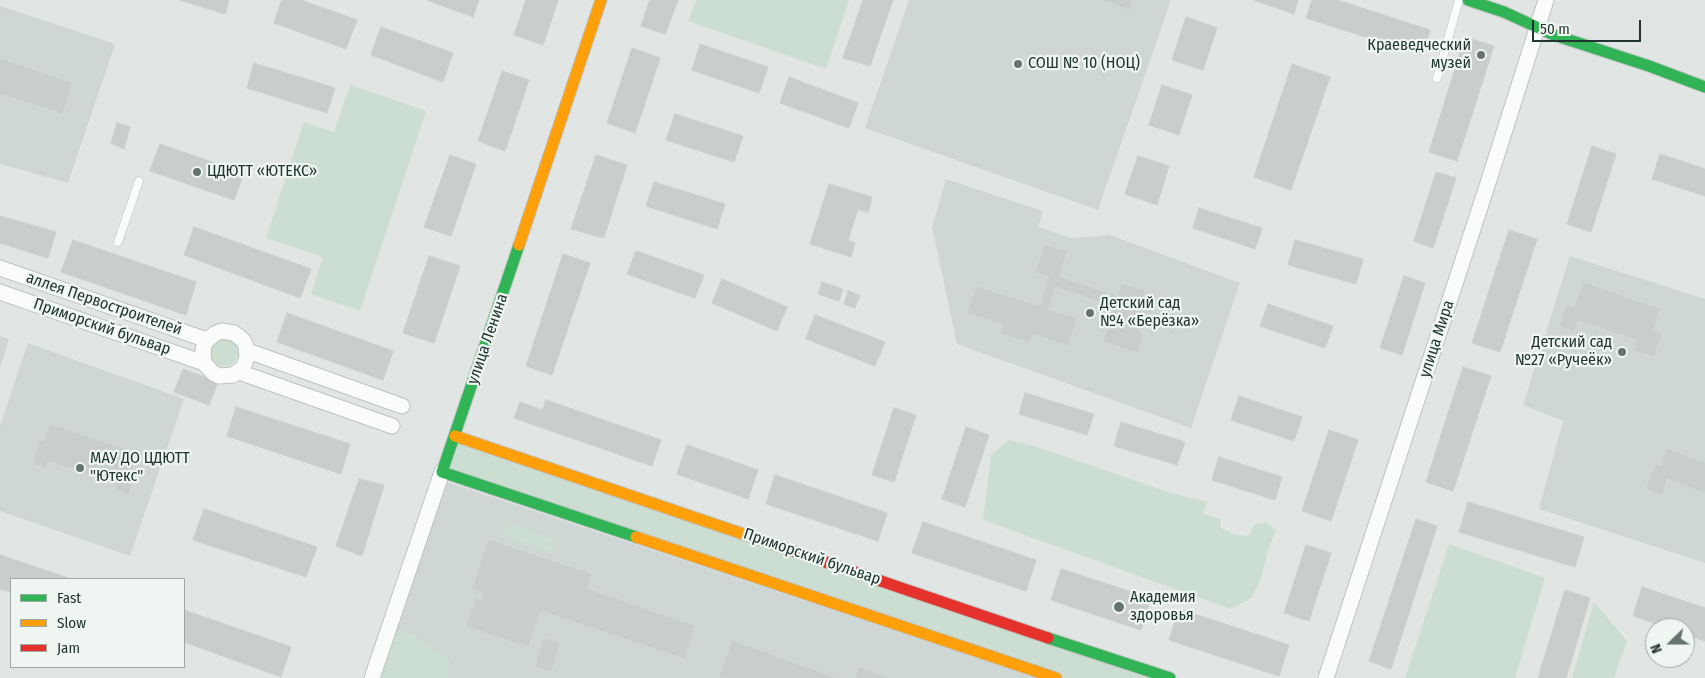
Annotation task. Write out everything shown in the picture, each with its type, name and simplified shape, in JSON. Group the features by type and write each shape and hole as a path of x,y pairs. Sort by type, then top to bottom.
{"street":[{"name":"улица Ленина","path":"372,678 601,0"},
{"path":"1468,0 1504,12 1554,35 1656,68 1705,87"},
{"name":"улица Мира","path":"1326,678 1546,0"},
{"name":"аллея Первостроителей","path":"0,268 207,340"},
{"name":"Приморский бульвар","path":"0,292 204,362 213,373 219,376 239,372 392,426"},
{"path":"204,362 203,351 207,340 222,331 234,333 243,340 248,352 246,363 239,372"},
{"path":"248,352 402,406"},
{"name":"Приморский бульвар","path":"455,436 1170,678"},
{"path":"442,472 1056,678"}],"lane":[{"path":"1438,78 1459,0"},
{"path":"118,242 139,180"}],"shaded area":[{"name":"СОШ № 10 (НОЦ)","path":"909,0 1171,0 1098,210 865,128"},
{"path":"0,6 115,44 68,183 0,164"},
{"name":"Детский сад №4 «Берёзка»","path":"946,179 1043,211 1038,227 1070,238 1110,235 1240,283 1191,428 957,344 932,227"},
{"name":"Детский сад №27 «Ручеёк»","path":"1570,256 1705,299 1705,563 1539,509 1563,421 1523,405"},
{"path":"0,336 9,339 0,369"},
{"name":"МАУ ДО ЦДЮТТ \"Ютекс\"","path":"28,343 184,399 130,556 0,511 0,426"},
{"path":"447,482 1036,678 446,678 450,662 407,632 395,632"}],"green space":[{"path":"696,0 849,0 826,69 688,21"},
{"path":"350,85 426,111 360,311 311,294 323,257 266,238 304,122 334,132"},
{"path":"224,338 234,342 238,352 234,362 224,366 214,362 210,352 214,342"},
{"path":"455,436 1170,678 1056,678 442,472"},
{"path":"1009,440 1037,447 1168,492 1207,502 1203,514 1221,519 1220,527 1235,535 1248,536 1254,525 1266,522 1276,530 1268,550 1261,579 1251,598 1231,609 983,520 991,455"},
{"path":"508,523 556,540 552,552 504,536"},
{"path":"1449,544 1545,578 1515,678 1405,678"},
{"path":"1594,602 1627,641 1614,678 1572,678"},
{"path":"395,632 407,632 450,662 446,678 380,678"}],"building":[{"path":"180,0 229,0 225,14"},
{"path":"282,0 301,0 357,20 346,49 274,23"},
{"path":"427,0 479,0 473,17"},
{"path":"526,0 558,0 543,45 514,35"},
{"path":"650,0 678,0 665,34 641,26"},
{"path":"863,0 893,0 870,66 843,58"},
{"path":"1103,0 1132,0 1129,9"},
{"path":"1254,0 1298,0 1294,14"},
{"path":"1312,0 1337,0 1430,30 1422,55 1306,18"},
{"path":"1186,17 1217,28 1203,70 1172,60"},
{"path":"381,27 453,53 443,82 371,55"},
{"path":"1465,37 1494,46 1457,161 1429,152"},
{"path":"700,44 768,67 759,93 692,70"},
{"path":"632,48 660,58 635,133 607,123"},
{"path":"0,59 71,83 62,113 0,93"},
{"path":"254,63 335,88 327,113 247,88"},
{"path":"1292,64 1330,77 1291,190 1254,177"},
{"path":"502,71 529,80 505,151 478,141"},
{"path":"789,77 858,103 849,128 780,103"},
{"path":"1162,85 1192,95 1179,135 1149,125"},
{"path":"675,114 743,136 734,162 666,140"},
{"path":"117,123 130,127 124,149 111,143"},
{"name":"ЦДЮТТ «ЮТЕКС»","path":"160,144 244,173 234,200 150,171"},
{"path":"1592,146 1616,154 1591,232 1567,224"},
{"path":"1660,154 1705,169 1705,196 1652,179"},
{"path":"450,155 476,164 451,236 424,227"},
{"path":"596,155 627,165 604,238 571,229"},
{"path":"1138,156 1169,166 1157,205 1125,194"},
{"path":"1436,172 1456,178 1433,248 1414,241"},
{"path":"654,182 725,204 717,229 646,206"},
{"path":"829,184 872,197 868,213 858,209 848,240 855,243 851,257 810,244"},
{"path":"1199,208 1262,228 1255,249 1193,228"},
{"path":"0,216 56,232 48,258 0,243"},
{"path":"194,227 311,269 300,298 184,255"},
{"path":"1509,230 1537,239 1500,352 1472,343"},
{"path":"73,240 196,282 186,315 61,272"},
{"path":"1295,240 1363,259 1356,284 1288,265"},
{"path":"1045,245 1066,252 1058,277 1118,297 1122,284 1156,295 1150,313 1145,312 1138,333 1143,335 1137,352 1104,341 1115,306 1055,286 1047,310 1076,319 1068,345 1032,333 1029,342 1001,333 1004,324 968,312 977,287 1040,307 1050,277 1036,272"},
{"path":"636,251 704,275 695,298 627,274"},
{"path":"563,254 590,263 552,375 526,366"},
{"path":"429,256 460,266 434,343 403,333"},
{"path":"1404,276 1425,283 1402,355 1380,348"},
{"path":"722,279 787,307 777,331 712,303"},
{"path":"822,282 843,289 839,301 818,294"},
{"path":"1584,283 1659,309 1652,331 1661,334 1653,356 1635,350 1638,340 1578,319 1574,331 1560,326 1567,306 1575,308"},
{"path":"848,291 860,295 855,308 844,304"},
{"path":"1268,304 1333,326 1325,348 1260,326"},
{"path":"287,313 393,351 383,380 277,342"},
{"path":"815,315 885,342 875,366 806,339"},
{"path":"1463,367 1491,376 1453,491 1426,482"},
{"path":"183,369 218,382 209,405 174,392"},
{"path":"1025,393 1094,414 1087,435 1019,414"},
{"path":"1239,396 1302,417 1294,441 1231,420"},
{"path":"546,400 661,440 652,466 537,426"},
{"path":"520,402 542,410 537,426 514,418"},
{"path":"236,407 350,444 341,474 227,436"},
{"path":"894,408 916,415 894,482 872,475"},
{"path":"1121,422 1185,442 1177,465 1114,446"},
{"name":"МАУ ДО ЦДЮТТ \"Ютекс\"","path":"51,425 137,454 132,468 136,470 128,494 116,489 118,484 47,460 45,467 33,463 41,441 44,442"},
{"path":"966,427 989,435 965,507 942,499"},
{"path":"1329,430 1358,440 1331,521 1302,511"},
{"path":"687,445 758,470 748,499 677,474"},
{"path":"1667,449 1705,464 1705,492 1667,478 1661,494 1647,488 1656,465 1661,467"},
{"path":"1219,457 1282,477 1275,500 1212,480"},
{"path":"775,475 887,513 878,541 766,504"},
{"path":"359,479 384,485 362,556 336,546"},
{"path":"1468,502 1584,537 1575,567 1459,532"},
{"path":"204,509 317,547 306,577 193,540"},
{"path":"1416,519 1437,526 1391,669 1369,661"},
{"path":"923,522 1036,560 1026,591 912,553"},
{"path":"489,540 591,574 586,589 694,626 684,658 540,610 528,646 467,626 476,599 481,601 484,592 473,588"},
{"path":"1306,545 1331,553 1309,621 1284,613"},
{"path":"0,555 68,578 10,578 10,592 0,589"},
{"path":"1061,569 1151,598 1141,630 1051,600"},
{"path":"1642,587 1705,608 1705,641 1695,638 1695,618 1645,618 1645,620 1633,616"},
{"path":"1565,590 1590,598 1566,678 1538,678"},
{"path":"1179,609 1289,645 1279,676 1169,640"},
{"path":"185,610 291,647 281,677 185,642"},
{"path":"544,639 559,643 551,671 536,666"},
{"path":"733,641 834,678 720,677"},
{"path":"860,668 889,678 856,678"}],"traffic: fast":[{"path":"1468,0 1504,12 1554,35 1649,66 1705,87"},
{"path":"519,245 442,472 636,537"},
{"path":"1048,638 1170,678"}],"traffic: slow":[{"path":"519,245 601,0"},
{"path":"455,436 784,548"},
{"path":"636,537 1056,678"}],"traffic: jam":[{"path":"784,548 1048,638"}],"place":[{"name":"Краеведческий музей","path":"1481,55"},
{"name":"СОШ № 10 (НОЦ)","path":"1018,64"},
{"name":"ЦДЮТТ «ЮТЕКС»","path":"197,172"},
{"name":"Детский сад №4 «Берёзка»","path":"1090,313"},
{"name":"Детский сад №27 «Ручеёк»","path":"1622,352"},
{"name":"МАУ ДО ЦДЮТТ \"Ютекс\"","path":"80,468"},
{"name":"Академия здоровья","path":"1119,607"}]}
